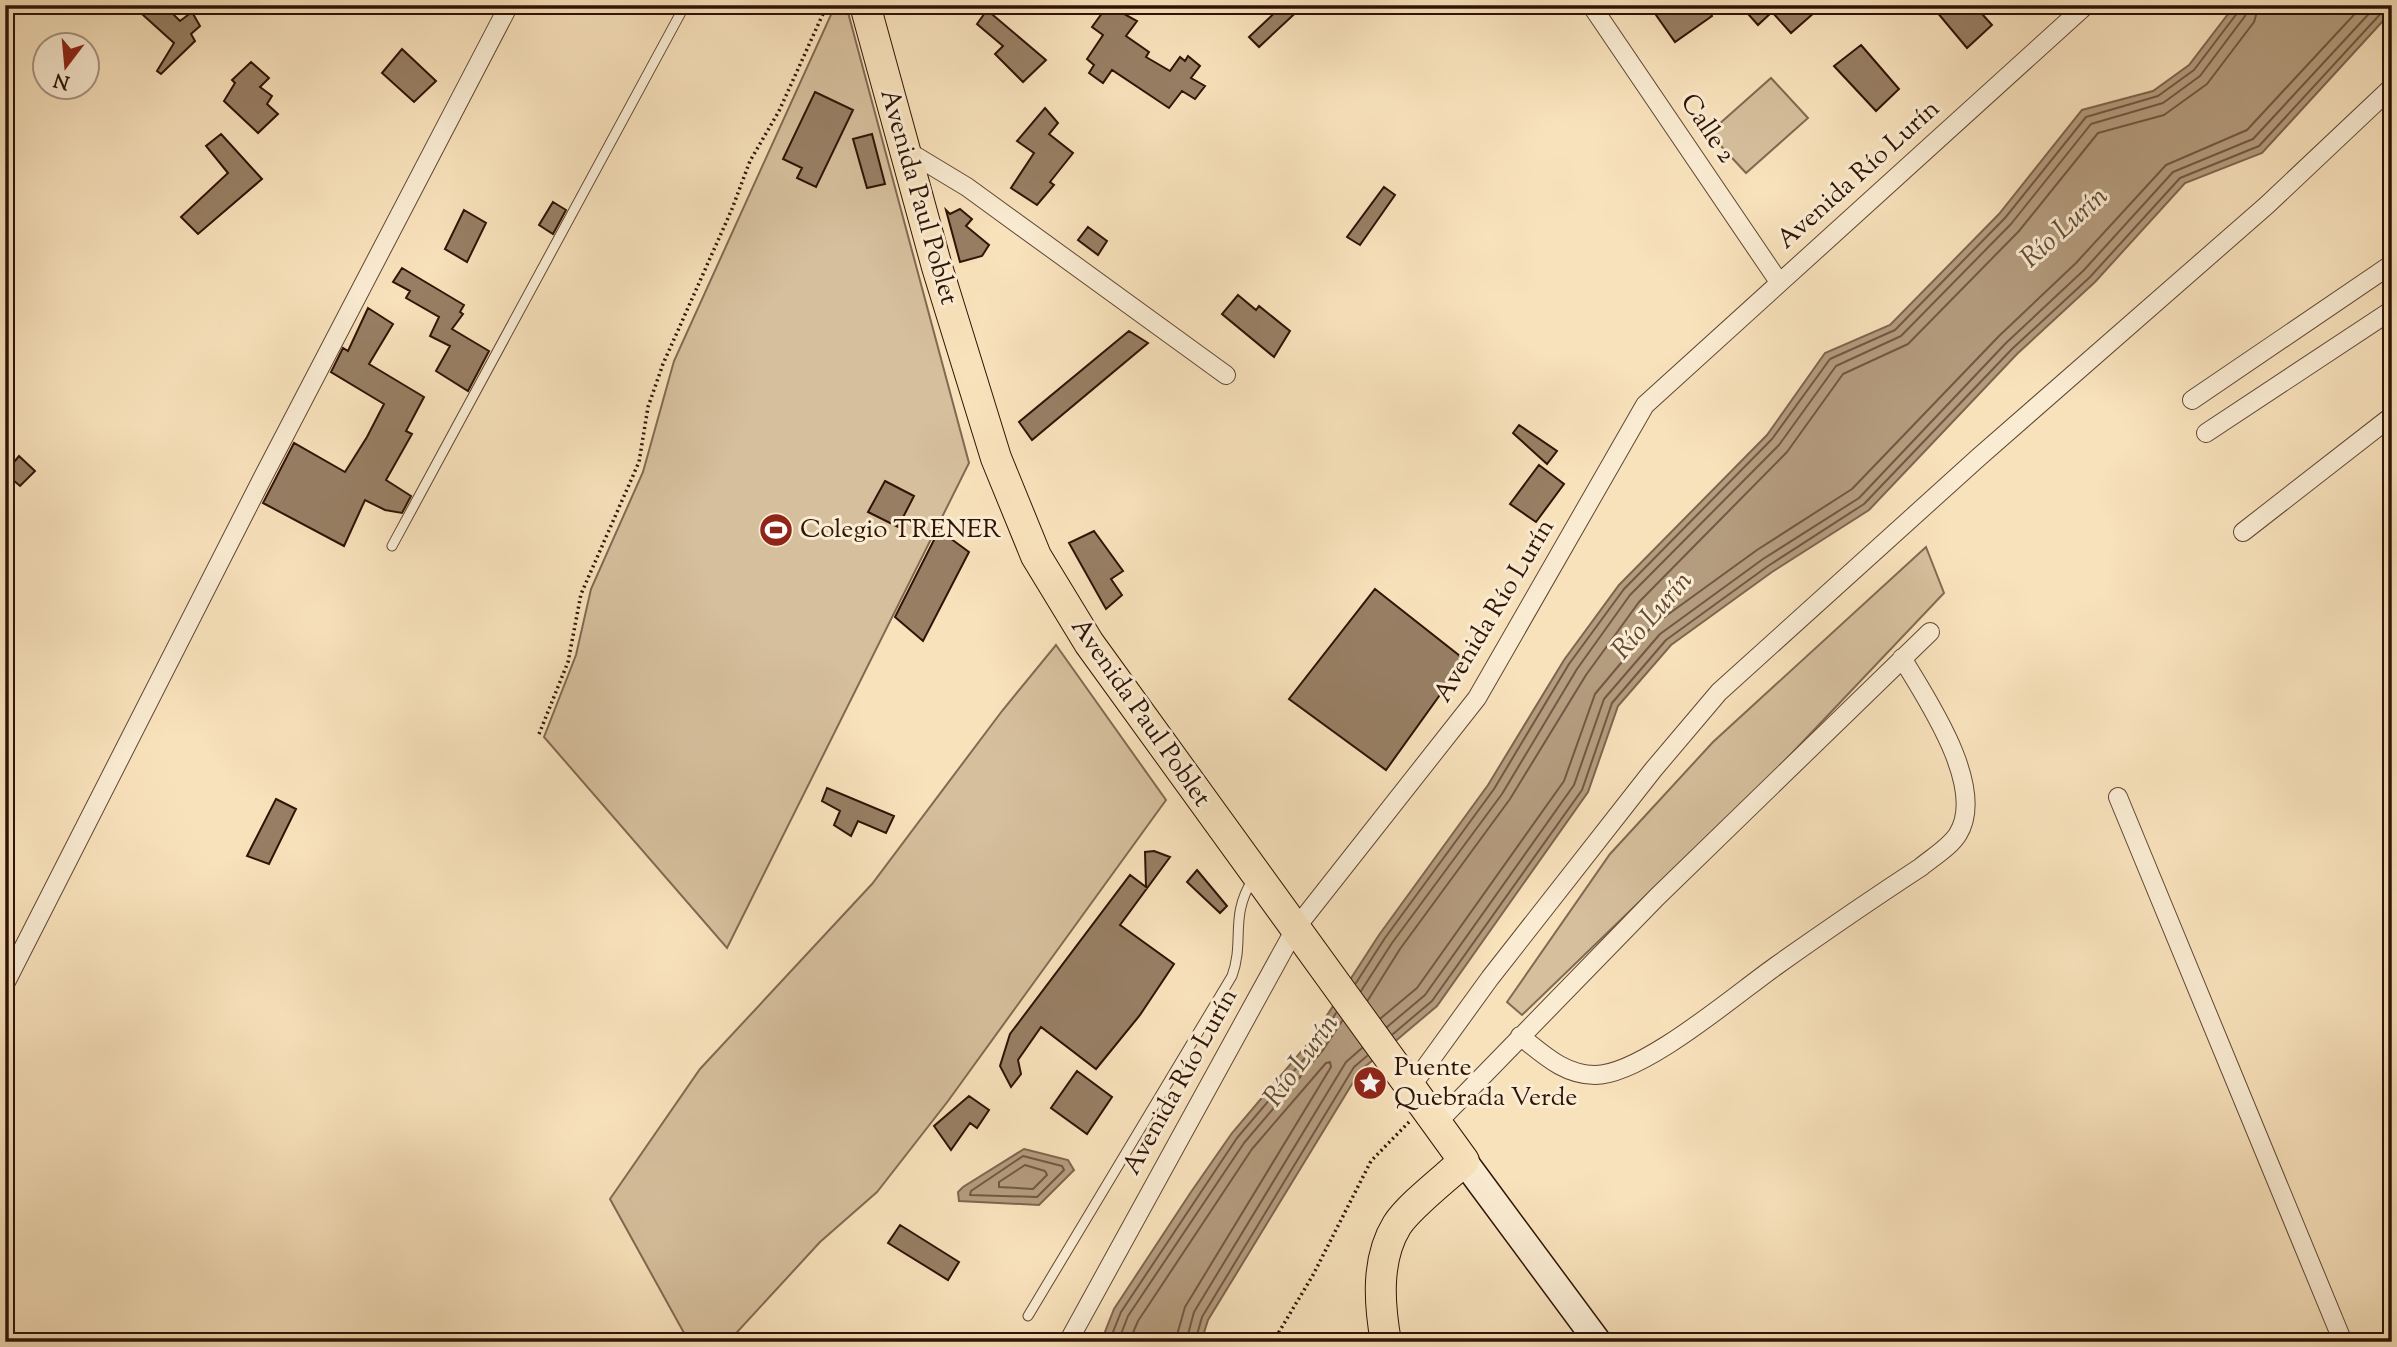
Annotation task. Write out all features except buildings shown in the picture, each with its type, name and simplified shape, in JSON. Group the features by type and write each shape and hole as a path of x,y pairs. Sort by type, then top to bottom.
{"main road":[{"name":"Avenida Paul Poblet","path":"865,5 904,149 996,458 1036,556 1089,643 1464,1161"},
{"path":"1386,1342 1382,1321 1382,1259 1398,1223 1464,1161 1598,1342"}],"street":[{"path":"5,984 264,475 509,5"},
{"name":"Calle 2","path":"1591,5 1779,282"},
{"name":"Avenida Río Lurín","path":"1068,1342 1301,938 1477,698 1645,405 2086,5"},
{"path":"1418,1097 1490,978 1653,769 1719,692 1979,457 2267,205 2392,87"},
{"path":"904,149 967,187 1226,375"},
{"path":"2192,400 2392,264"},
{"path":"2206,433 2392,310"},
{"path":"2243,532 2392,416"},
{"path":"1418,1097 1520,1036 1657,897 1930,632"},
{"path":"1520,1036 1553,1061 1572,1071 1605,1074 1626,1068 1687,1030 1921,867 1953,841 1964,817 1962,774 1942,725 1902,659"},
{"path":"2118,797 2343,1342"}],"lane":[{"path":"392,546 685,5"},
{"path":"1028,1316 1232,975 1236,965 1237,915 1241,897 1255,874"}],"path":[{"path":"540,734 568,662 581,594 639,462 648,407 663,364 732,209 750,161 779,111 827,5"},
{"path":"1273,1342 1313,1275 1371,1161 1418,1097"}],"shaded area":[{"name":"Colegio TRENER","path":"846,5 969,463 727,948 544,737 576,655 591,589 643,472 674,361 834,8"},
{"path":"1771,78 1808,118 1746,173 1709,133"},
{"path":"1926,547 1944,593 1775,771 1522,1015 1507,1002 1610,854 1713,742"},
{"path":"1056,645 1166,800 948,1101 877,1192 820,1242 728,1342 689,1342 610,1199 700,1069 872,884 1002,711"}],"water":[{"name":"Río Lurín","path":"2235,5 2392,5 2392,11 2262,153 2185,183 2095,282 2017,354 1869,510 1772,572 1671,645 1618,706 1588,792 1437,1006 1360,1071 1208,1320 1201,1342 1101,1342 1114,1309 1191,1192 1232,1133 1311,1040 1379,935 1488,785 1564,660 1619,585 1767,435 1825,353 1890,325 1999,214 2082,110 2153,91 2189,65"},
{"path":"1024,1149 1068,1160 1074,1170 1039,1205 959,1201 958,1192 963,1187"}],"place":[{"name":"Colegio TRENER","path":"776,530"},
{"name":"Puente Quebrada Verde","path":"1370,1083"}]}
